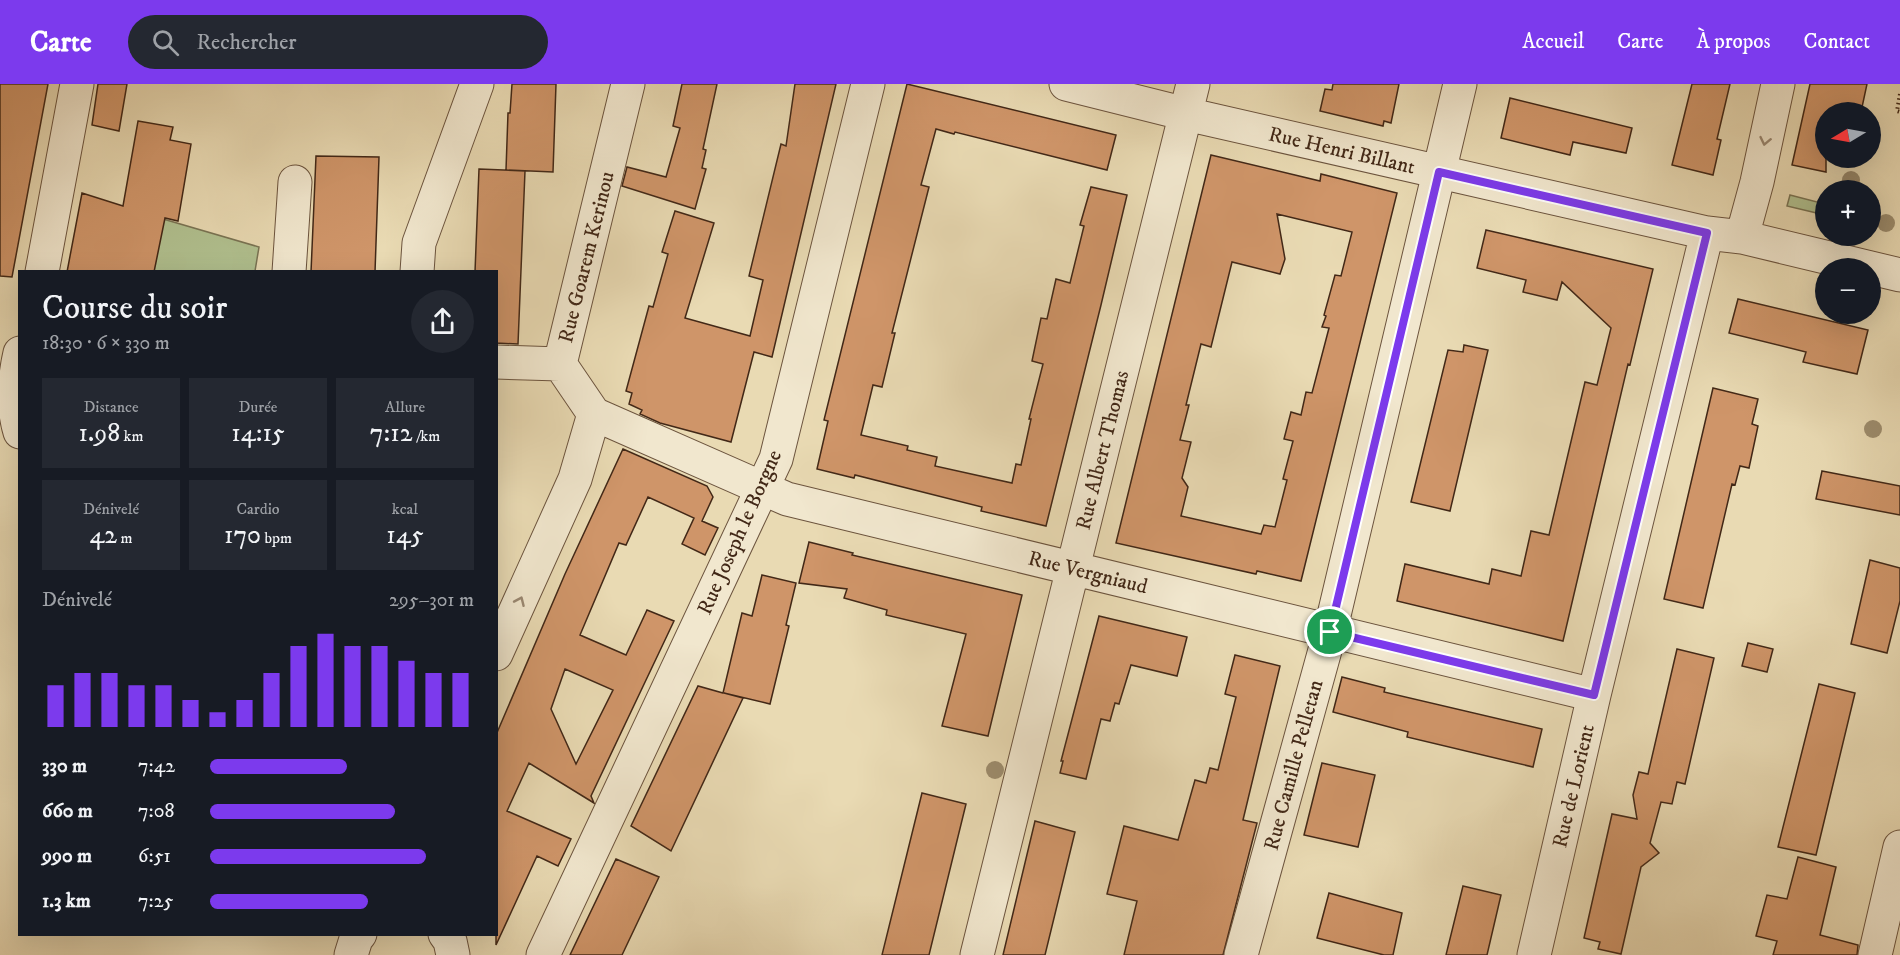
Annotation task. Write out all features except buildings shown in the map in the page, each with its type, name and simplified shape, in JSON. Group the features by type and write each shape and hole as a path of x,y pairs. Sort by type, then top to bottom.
{"street":[{"path":"42,270 77,84"},
{"path":"417,270 419,243 477,84"},
{"name":"Rue Goarem Kerinou","path":"594,414 560,363 628,84"},
{"name":"Rue Joseph le Borgne","path":"543,955 776,459 868,84"},
{"name":"Rue Henri Billant","path":"1066,84 1190,99 1439,172 1707,233 1742,237 1900,275"},
{"name":"Rue Camille Pelletan","path":"1241,955 1330,632 1460,84"},
{"path":"1742,237 1757,182 1778,84"},
{"name":"Rue Albert Thomas","path":"977,955 1190,99"},
{"path":"289,270 296,182"},
{"name":"Rue de Lorient","path":"1534,955 1594,695 1707,233"},
{"path":"12,422 18,362"},
{"path":"498,362 560,363"},
{"path":"498,650 575,479 594,414"},
{"name":"Rue Vergniaud","path":"594,414 787,499 1594,695"},
{"path":"1875,955 1900,847"},
{"path":"351,955 358,936"},
{"path":"446,936 453,955"}],"path":[{"path":"1900,94 1897,111 1900,112"}],"green space":[{"path":"1790,195 1815,201 1815,213 1787,206"},
{"path":"146,214 259,247 255,270 154,270"}],"route":[{"path":"1439,172 1707,233 1594,695 1330,632 1439,172"}]}
